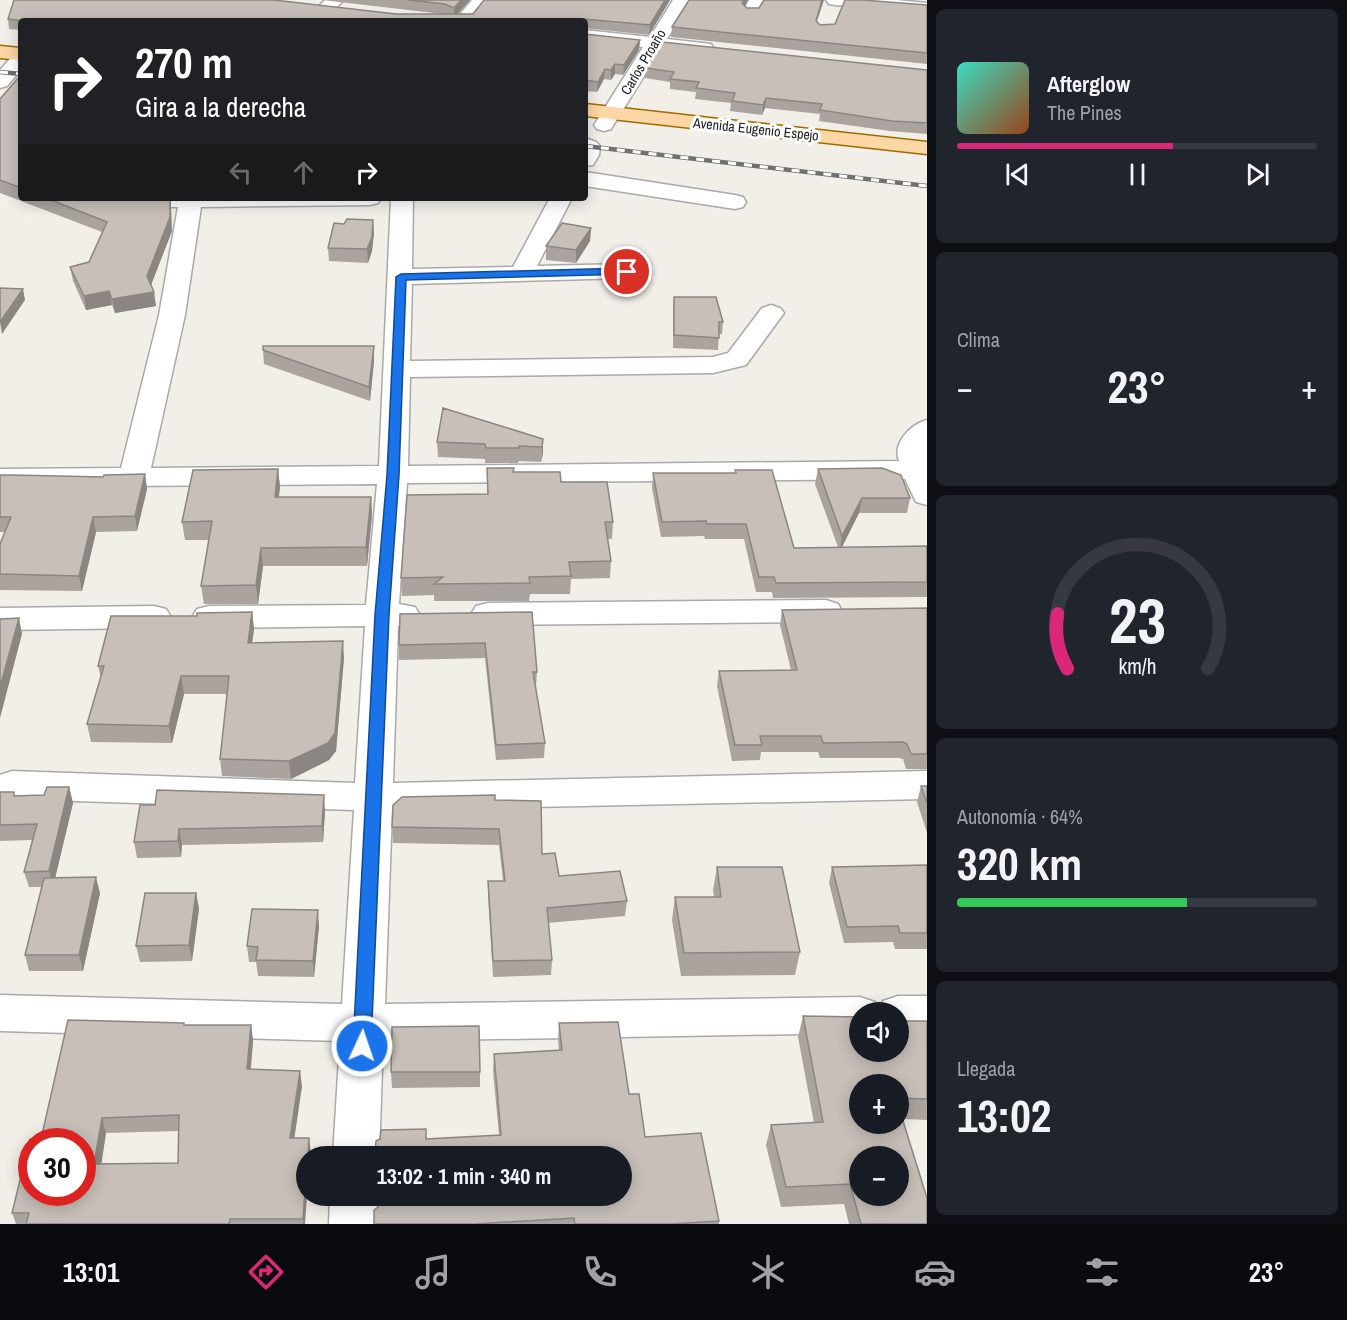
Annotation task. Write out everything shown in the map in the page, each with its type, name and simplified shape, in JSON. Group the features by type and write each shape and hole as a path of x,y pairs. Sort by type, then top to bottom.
{"main road":[{"path":"0,39 18,42"},
{"path":"0,52 15,67"},
{"name":"Avenida Eugenio Espejo","path":"600,120 927,148"},
{"name":"Avenida Eugenio Espejo","path":"600,120 927,161"}],"street":[{"path":"466,18 481,0"},
{"name":"Carlos Proaño","path":"600,120 682,0"},
{"path":"829,20 836,0 925,5"},
{"path":"308,13 331,4 350,11"},
{"path":"588,36 725,50"},
{"path":"588,179 735,202"},
{"path":"134,476 172,315 191,201"},
{"path":"357,1146 382,615 393,475 402,201"},
{"path":"521,274 559,201"},
{"path":"401,277 627,272"},
{"path":"397,369 713,365 737,359 771,313"},
{"path":"0,478 393,475 923,478 911,456 913,444 927,429"},
{"path":"0,619 856,611"},
{"path":"12,785 375,797 927,785"},
{"path":"0,1013 363,1023 849,1015"},
{"path":"909,1014 927,1014"},
{"path":"353,1224 354,1206"}],"building":[{"path":"14,0 274,0 396,14 473,14 484,0 665,0 650,25 588,18 8,19"},
{"path":"408,0 461,0 454,8 445,4"},
{"path":"689,0 744,0 742,3 747,8 759,8 764,0 822,0 816,21 820,25 835,24 845,0 927,5 927,53 672,27"},
{"path":"588,34 640,40 624,65 615,64 611,70 605,69 598,82 588,80"},
{"path":"662,42 927,70 927,123 892,121 820,110 822,104 766,98 763,105 732,101 735,93 696,88 699,82 670,79 674,72 646,68"},
{"path":"18,78 18,187 0,180 0,99"},
{"path":"54,201 170,201 170,217 147,276 154,292 112,299 109,291 84,296 70,267 89,262 107,222"},
{"path":"347,219 373,220 372,237 367,249 328,248 334,223 344,224"},
{"path":"562,223 591,228 576,250 546,246"},
{"path":"0,288 23,289 0,322"},
{"path":"674,297 716,297 723,322 719,322 719,338 674,335"},
{"path":"263,346 374,346 369,387 263,350"},
{"path":"443,408 543,439 542,447 486,448 485,444 437,442"},
{"path":"487,468 514,468 513,472 560,472 561,482 607,482 613,522 605,522 611,561 569,562 571,576 529,577 530,583 434,584 443,577 401,578 407,495 488,494"},
{"path":"882,468 901,475 910,498 862,498 842,536 818,469"},
{"path":"278,469 275,497 371,497 366,547 261,548 256,585 201,586 212,521 182,522 193,470"},
{"path":"735,470 772,470 794,548 926,546 927,582 776,583 774,577 759,577 746,524 707,524 706,521 662,522 653,473 736,473"},
{"path":"145,474 135,516 93,517 79,576 0,574 0,544 11,517 0,517 0,475 103,477 104,475"},
{"path":"927,608 927,754 911,754 907,744 903,742 823,743 821,736 760,736 762,745 735,745 719,671 797,670 782,610"},
{"path":"252,612 248,643 343,641 335,733 328,743 289,761 220,759 229,676 181,676 169,726 87,724 104,666 98,666 111,616 197,616 197,613"},
{"path":"532,612 537,672 533,672 545,743 496,745 485,643 399,645 400,614"},
{"path":"19,618 0,687 0,619"},
{"path":"921,786 927,786 927,803"},
{"path":"47,787 69,787 49,871 24,872 37,824 0,825 0,792 14,792 14,796 44,795"},
{"path":"157,790 324,795 322,826 179,829 178,841 134,842 140,805 155,805"},
{"path":"495,795 495,800 541,801 542,854 555,853 559,876 620,871 627,901 547,908 552,960 493,961 488,881 505,881 499,829 392,827 393,805 402,797"},
{"path":"927,865 927,933 900,933 898,926 847,927 832,867"},
{"path":"717,867 782,867 800,952 684,953 675,897 721,897"},
{"path":"96,877 79,955 25,955 44,878"},
{"path":"145,893 196,893 189,945 136,946"},
{"path":"252,909 318,910 313,961 256,960 258,947 247,946"},
{"path":"803,1016 849,1017 849,1062 909,1062 909,1021 927,1021 927,1099 909,1098 909,1074 849,1074 849,1134 907,1134 927,1198 927,1224 861,1224 856,1206 909,1206 909,1146 849,1146 849,1184 786,1187 771,1125 823,1122"},
{"path":"68,1020 184,1023 184,1025 251,1025 247,1069 300,1071 290,1138 309,1138 309,1146 296,1146 296,1206 304,1206 303,1219 230,1219 229,1224 26,1224 29,1213 12,1213 18,1188 18,1206 96,1206 96,1164 178,1163 179,1115 102,1118 96,1152 96,1128 43,1128"},
{"path":"618,1022 629,1094 639,1094 645,1137 701,1133 719,1221 672,1224 575,1224 574,1218 474,1224 374,1224 374,1210 378,1206 632,1206 632,1146 376,1146 376,1141 380,1139 381,1130 426,1129 426,1139 501,1135 494,1054 562,1050 559,1023"},
{"path":"479,1026 480,1072 391,1072 392,1027"}],"railway":[{"path":"0,72 18,74"},
{"path":"588,146 927,186"}],"route":[{"path":"362,1046 382,615 393,475 401,277 627,272"}]}
